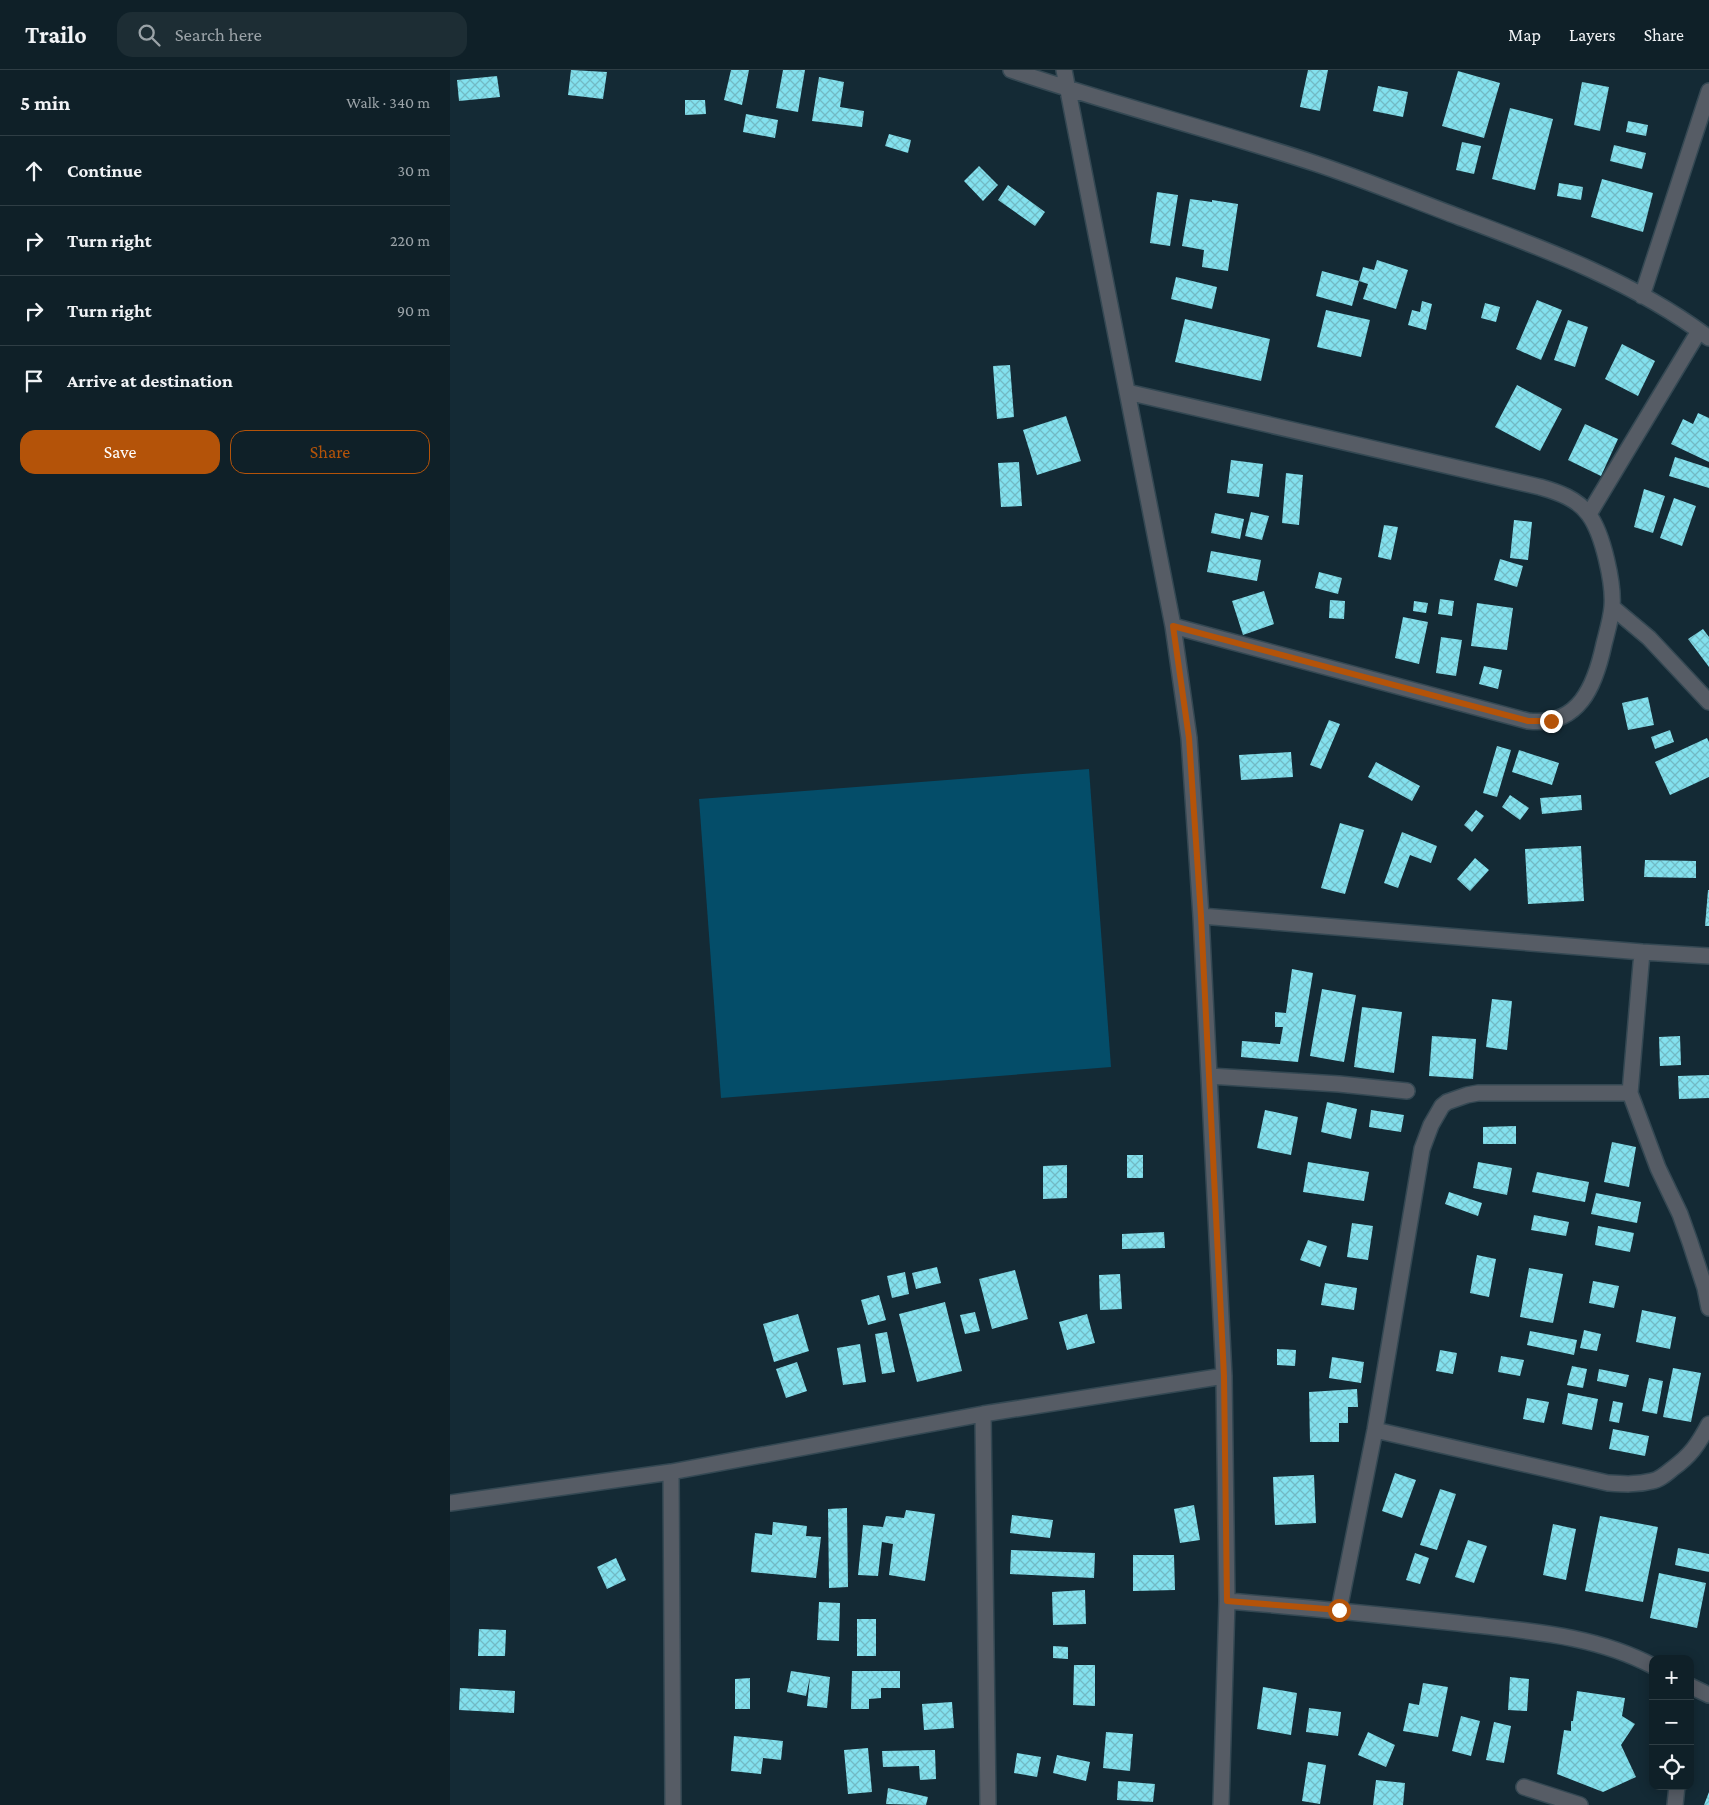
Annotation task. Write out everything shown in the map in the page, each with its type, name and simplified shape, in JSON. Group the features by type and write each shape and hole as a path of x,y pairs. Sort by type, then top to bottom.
{"street":[{"path":"1011,70 1315,163 1547,251 1642,296 1704,335 1589,514"},
{"path":"1064,70 1173,626 1189,738 1201,916 1224,1376 1227,1601 1221,1805"},
{"path":"1642,296 1709,91"},
{"path":"1127,392 1560,493 1574,501 1589,514 1598,532 1611,583 1612,607 1595,680 1575,708 1566,716 1551,721 1538,722 1518,718 1173,626"},
{"path":"1612,607 1649,638 1709,702"},
{"path":"1201,916 1709,956"},
{"path":"1642,952 1630,1093 1658,1168 1687,1233 1705,1288 1709,1308"},
{"path":"1209,1076 1339,1084 1407,1091"},
{"path":"1339,1610 1375,1430 1422,1149 1431,1125 1442,1106 1458,1098 1478,1093 1630,1093"},
{"path":"450,1503 670,1472 983,1414 1224,1376"},
{"path":"983,1414 988,1805"},
{"path":"1375,1430 1608,1483 1631,1484 1654,1481 1687,1458 1699,1444 1709,1424"},
{"path":"670,1472 673,1805"},
{"path":"1227,1601 1339,1610 1541,1632 1582,1640 1620,1651 1649,1664"},
{"path":"1694,1688 1709,1696"},
{"path":"1524,1787 1580,1805"},
{"path":"1675,1805 1677,1790"}],"shaded area":[{"path":"1089,769 1111,1067 721,1098 699,799"}],"building":[{"path":"571,70 607,72 603,99 568,95"},
{"path":"731,70 749,70 742,105 724,100"},
{"path":"783,70 805,70 798,112 776,108"},
{"path":"1308,70 1328,70 1320,111 1300,107"},
{"path":"1458,71 1500,83 1484,138 1442,126"},
{"path":"497,76 500,97 459,101 457,80"},
{"path":"819,77 844,82 840,107 864,111 862,127 812,121"},
{"path":"1582,82 1609,87 1600,131 1574,125"},
{"path":"1378,86 1408,92 1403,117 1373,111"},
{"path":"685,100 705,100 706,114 685,115"},
{"path":"1510,108 1553,119 1535,190 1492,179"},
{"path":"746,114 778,120 775,138 743,132"},
{"path":"1628,121 1648,125 1646,136 1626,132"},
{"path":"889,134 911,140 908,153 885,146"},
{"path":"1462,142 1481,146 1474,174 1456,170"},
{"path":"1614,145 1646,153 1642,169 1610,161"},
{"path":"979,166 998,185 983,201 964,181"},
{"path":"1602,179 1653,193 1643,232 1591,217"},
{"path":"1559,183 1583,187 1581,200 1557,196"},
{"path":"1008,185 1045,212 1035,226 998,200"},
{"path":"1157,192 1178,195 1170,246 1150,243"},
{"path":"1190,199 1238,204 1228,271 1202,267 1204,250 1182,246"},
{"path":"1377,260 1408,270 1396,309 1363,299 1368,284 1359,281 1363,267 1374,270"},
{"path":"1322,271 1359,281 1352,306 1316,296"},
{"path":"1176,277 1217,287 1212,309 1171,299"},
{"path":"1537,300 1562,310 1541,360 1516,349"},
{"path":"1422,301 1432,304 1426,330 1408,325 1412,310 1420,312"},
{"path":"1485,303 1500,307 1496,322 1481,318"},
{"path":"1326,310 1370,320 1361,357 1317,347"},
{"path":"1185,319 1270,339 1261,381 1175,362"},
{"path":"1568,320 1588,327 1575,367 1554,360"},
{"path":"1622,344 1655,361 1638,396 1605,379"},
{"path":"1010,365 1014,417 997,419 993,366"},
{"path":"1517,385 1562,409 1540,451 1495,427"},
{"path":"1698,413 1709,418 1709,462 1671,444 1683,419 1693,424"},
{"path":"1066,416 1081,461 1037,475 1023,430"},
{"path":"1585,424 1618,439 1601,476 1568,460"},
{"path":"1675,457 1709,468 1709,488 1669,476"},
{"path":"1231,460 1263,464 1259,497 1227,493"},
{"path":"1019,462 1022,506 1001,507 998,463"},
{"path":"1286,473 1303,475 1299,525 1282,523"},
{"path":"1644,489 1665,496 1653,533 1634,527"},
{"path":"1674,498 1696,506 1682,546 1660,538"},
{"path":"1251,512 1269,516 1262,540 1245,536"},
{"path":"1215,513 1244,519 1240,539 1211,533"},
{"path":"1514,520 1532,522 1528,560 1510,558"},
{"path":"1384,525 1398,527 1391,560 1378,557"},
{"path":"1211,551 1261,560 1257,581 1207,572"},
{"path":"1500,559 1523,566 1517,587 1494,580"},
{"path":"1319,572 1342,578 1338,594 1315,588"},
{"path":"1264,591 1274,624 1243,635 1232,601"},
{"path":"1440,599 1454,601 1452,616 1438,614"},
{"path":"1330,600 1345,601 1344,619 1329,618"},
{"path":"1414,601 1428,603 1426,613 1413,611"},
{"path":"1477,603 1513,608 1507,650 1471,646"},
{"path":"1403,617 1428,622 1419,664 1395,658"},
{"path":"1703,629 1709,637 1709,667 1688,639"},
{"path":"1441,637 1462,640 1456,676 1436,673"},
{"path":"1484,666 1502,670 1498,689 1479,684"},
{"path":"1648,697 1654,725 1628,730 1622,703"},
{"path":"1329,720 1340,724 1321,769 1310,765"},
{"path":"1670,730 1674,742 1655,749 1651,737"},
{"path":"1707,738 1709,742 1709,777 1670,795 1655,762"},
{"path":"1497,746 1511,750 1497,797 1483,793"},
{"path":"1519,750 1559,763 1552,785 1512,772"},
{"path":"1291,752 1293,777 1241,780 1239,755"},
{"path":"1376,762 1420,786 1412,801 1368,777"},
{"path":"1510,795 1529,808 1520,820 1502,807"},
{"path":"1581,795 1582,810 1542,814 1540,798"},
{"path":"1476,810 1484,816 1472,832 1464,825"},
{"path":"1340,823 1364,830 1345,894 1321,888"},
{"path":"1402,832 1437,846 1431,863 1410,855 1398,888 1384,883"},
{"path":"1581,846 1584,901 1528,904 1525,849"},
{"path":"1475,858 1489,870 1470,891 1457,879"},
{"path":"1645,860 1696,861 1696,878 1644,877"},
{"path":"1708,890 1709,926 1705,926"},
{"path":"1292,969 1313,973 1298,1062 1241,1057 1242,1041 1280,1044 1283,1027 1275,1027 1275,1012 1286,1013"},
{"path":"1322,989 1356,995 1344,1062 1310,1056"},
{"path":"1492,999 1512,1001 1507,1050 1486,1047"},
{"path":"1362,1007 1402,1012 1394,1073 1354,1067"},
{"path":"1432,1036 1476,1039 1473,1079 1429,1076"},
{"path":"1680,1036 1681,1065 1660,1066 1659,1037"},
{"path":"1709,1075 1709,1098 1679,1099 1678,1076"},
{"path":"1327,1102 1357,1109 1351,1139 1321,1132"},
{"path":"1265,1110 1298,1117 1291,1155 1257,1148"},
{"path":"1371,1110 1404,1115 1401,1132 1369,1127"},
{"path":"1516,1126 1516,1144 1483,1144 1483,1127"},
{"path":"1612,1142 1636,1147 1629,1187 1604,1182"},
{"path":"1127,1155 1143,1155 1143,1178 1127,1178"},
{"path":"1308,1162 1369,1172 1364,1201 1303,1192"},
{"path":"1478,1162 1512,1168 1507,1195 1473,1188"},
{"path":"1067,1165 1067,1198 1043,1199 1043,1166"},
{"path":"1537,1172 1589,1182 1585,1202 1532,1192"},
{"path":"1449,1192 1482,1203 1478,1216 1445,1204"},
{"path":"1596,1193 1641,1202 1637,1223 1591,1214"},
{"path":"1534,1215 1569,1222 1566,1236 1531,1230"},
{"path":"1352,1223 1373,1226 1368,1260 1347,1257"},
{"path":"1598,1226 1634,1233 1630,1252 1595,1245"},
{"path":"1164,1232 1165,1248 1122,1249 1122,1234"},
{"path":"1308,1240 1327,1246 1320,1267 1300,1260"},
{"path":"1477,1255 1496,1259 1489,1297 1470,1293"},
{"path":"937,1267 941,1283 916,1289 912,1273"},
{"path":"1529,1268 1563,1274 1553,1323 1520,1317"},
{"path":"1015,1270 1028,1319 992,1329 979,1279"},
{"path":"905,1272 909,1294 892,1298 887,1276"},
{"path":"1120,1274 1122,1309 1100,1310 1099,1275"},
{"path":"1593,1281 1619,1286 1614,1308 1589,1303"},
{"path":"1325,1283 1357,1288 1354,1310 1321,1305"},
{"path":"879,1295 886,1320 868,1325 861,1300"},
{"path":"945,1302 962,1371 917,1382 899,1314"},
{"path":"1642,1310 1676,1317 1670,1349 1636,1342"},
{"path":"975,1312 980,1331 965,1334 960,1315"},
{"path":"798,1314 809,1351 774,1362 763,1324"},
{"path":"1087,1314 1095,1343 1067,1350 1059,1322"},
{"path":"1584,1330 1601,1334 1597,1351 1580,1348"},
{"path":"1530,1331 1577,1340 1574,1355 1527,1345"},
{"path":"887,1332 895,1372 882,1374 875,1334"},
{"path":"860,1344 866,1382 843,1385 837,1348"},
{"path":"1277,1349 1296,1350 1295,1366 1277,1365"},
{"path":"1440,1350 1457,1353 1453,1374 1436,1371"},
{"path":"1501,1356 1524,1360 1520,1376 1498,1372"},
{"path":"1332,1357 1364,1362 1361,1383 1329,1378"},
{"path":"797,1362 807,1391 786,1398 776,1369"},
{"path":"1572,1366 1587,1369 1583,1388 1567,1385"},
{"path":"1673,1368 1701,1373 1691,1422 1663,1417"},
{"path":"1599,1369 1629,1375 1626,1387 1597,1381"},
{"path":"1649,1378 1663,1381 1657,1414 1642,1411"},
{"path":"1357,1389 1358,1407 1348,1407 1348,1423 1339,1423 1339,1442 1310,1442 1309,1392"},
{"path":"1568,1393 1598,1399 1592,1430 1562,1424"},
{"path":"1527,1398 1549,1402 1544,1423 1523,1419"},
{"path":"1613,1401 1623,1403 1619,1423 1609,1421"},
{"path":"1613,1429 1649,1436 1645,1456 1609,1449"},
{"path":"1395,1473 1416,1480 1402,1518 1382,1511"},
{"path":"1314,1475 1316,1523 1275,1525 1273,1477"},
{"path":"1440,1489 1456,1494 1437,1550 1420,1545"},
{"path":"1194,1505 1200,1540 1180,1543 1174,1509"},
{"path":"847,1508 848,1587 829,1588 828,1509"},
{"path":"906,1510 935,1514 925,1581 889,1575 893,1544 882,1542 883,1533 878,1576 858,1575 863,1525 883,1527 886,1516 904,1518"},
{"path":"1012,1515 1053,1520 1050,1538 1010,1533"},
{"path":"1600,1516 1658,1527 1643,1602 1585,1591"},
{"path":"773,1522 807,1526 806,1536 821,1537 816,1578 751,1572 755,1533 772,1535"},
{"path":"1553,1524 1576,1529 1566,1580 1543,1575"},
{"path":"1468,1540 1487,1546 1474,1583 1455,1577"},
{"path":"1678,1548 1709,1554 1709,1572 1675,1565"},
{"path":"1011,1550 1095,1553 1094,1578 1010,1574"},
{"path":"1415,1553 1429,1558 1420,1584 1406,1580"},
{"path":"1133,1555 1174,1555 1175,1590 1133,1591"},
{"path":"616,1558 626,1580 607,1589 597,1567"},
{"path":"1659,1573 1706,1583 1697,1628 1650,1618"},
{"path":"1085,1590 1086,1624 1053,1625 1052,1592"},
{"path":"819,1602 840,1603 839,1641 817,1640"},
{"path":"857,1619 876,1619 876,1656 857,1656"},
{"path":"479,1629 506,1630 505,1656 478,1656"},
{"path":"1053,1646 1068,1647 1068,1659 1053,1658"},
{"path":"1074,1665 1095,1665 1095,1706 1073,1705"},
{"path":"791,1671 830,1677 827,1708 807,1706 810,1677 806,1696 787,1692"},
{"path":"852,1671 900,1671 900,1688 881,1688 881,1698 869,1699 869,1709 851,1709"},
{"path":"1510,1677 1529,1679 1527,1711 1508,1710"},
{"path":"750,1678 750,1709 735,1709 735,1679"},
{"path":"1423,1683 1448,1687 1438,1737 1403,1731 1409,1703 1419,1705"},
{"path":"1263,1687 1297,1693 1291,1735 1257,1729"},
{"path":"460,1688 515,1691 514,1713 459,1710"},
{"path":"1577,1691 1625,1698 1622,1716 1635,1724 1621,1745 1636,1777 1603,1792 1557,1774 1564,1730 1571,1731"},
{"path":"952,1702 954,1728 924,1730 922,1704"},
{"path":"1309,1708 1341,1712 1338,1736 1306,1732"},
{"path":"1461,1716 1480,1721 1471,1756 1452,1751"},
{"path":"1494,1722 1511,1726 1504,1763 1486,1760"},
{"path":"1106,1732 1133,1734 1130,1771 1103,1768"},
{"path":"1368,1732 1395,1745 1386,1767 1358,1755"},
{"path":"734,1736 783,1741 781,1760 763,1758 761,1774 731,1771"},
{"path":"868,1748 872,1792 848,1794 844,1750"},
{"path":"935,1750 936,1779 920,1780 919,1766 883,1767 882,1751"},
{"path":"1017,1753 1041,1757 1037,1777 1014,1773"},
{"path":"1057,1755 1090,1762 1086,1781 1053,1773"},
{"path":"1308,1762 1326,1765 1320,1804 1302,1801"},
{"path":"1376,1780 1405,1783 1403,1805 1373,1805"},
{"path":"1118,1781 1155,1784 1153,1802 1117,1800"},
{"path":"888,1788 928,1797 926,1805 886,1804"},
{"path":"1709,1792 1709,1805 1704,1805"}],"route":[{"path":"1339,1610 1227,1601 1224,1376 1201,916 1189,738 1173,626 1528,721 1551,721"}]}
